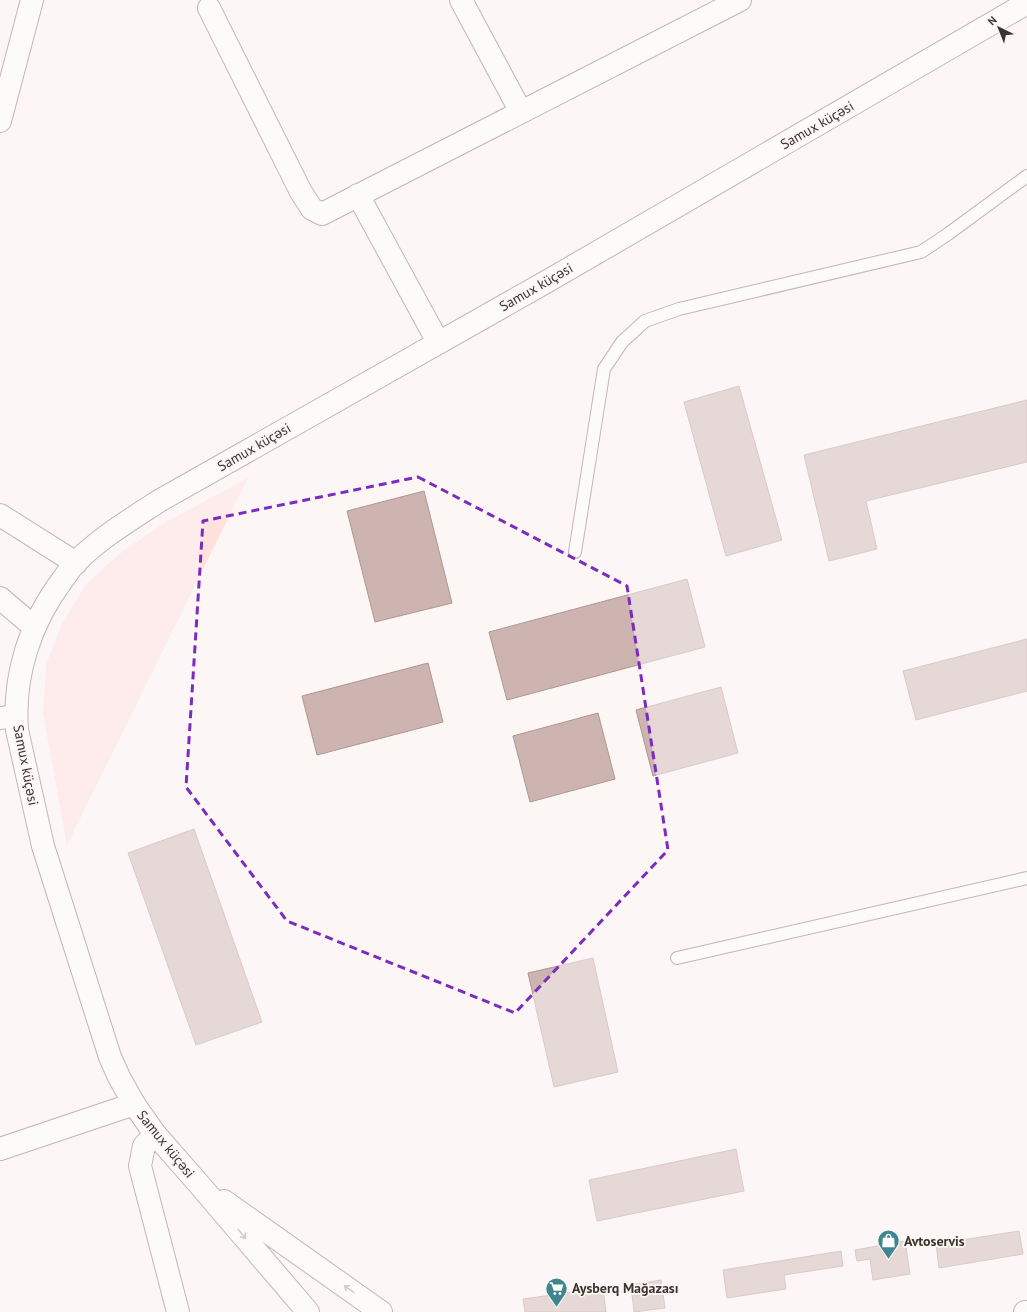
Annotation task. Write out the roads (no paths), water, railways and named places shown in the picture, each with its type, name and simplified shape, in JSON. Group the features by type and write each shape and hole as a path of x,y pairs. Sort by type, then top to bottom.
{"main road":[{"path":"0,121 32,0"},
{"path":"461,0 521,112"},
{"path":"209,8 301,192 312,209 322,214 740,0"},
{"name":"Samux küçəsi","path":"198,1183 155,1134 134,1104 118,1077 110,1057 43,846 17,730 8,717 24,655 34,628 51,596 76,563 111,533 159,501 553,278 1027,3"},
{"path":"358,195 438,342"},
{"path":"0,515 76,563"},
{"path":"0,598 34,628"},
{"path":"0,1149 134,1104"},
{"path":"155,1134 144,1146 140,1166 178,1312"},
{"path":"198,1183 308,1312"},
{"path":"198,1183 380,1312"}],"lane":[{"path":"575,552 604,369 622,342 645,321 678,309 921,252 1027,176"},
{"path":"677,958 1027,878"}],"place":[{"name":"Avtoservis","path":"888,1260"},
{"name":"Aysberq Mağazası","path":"557,1308"}]}
